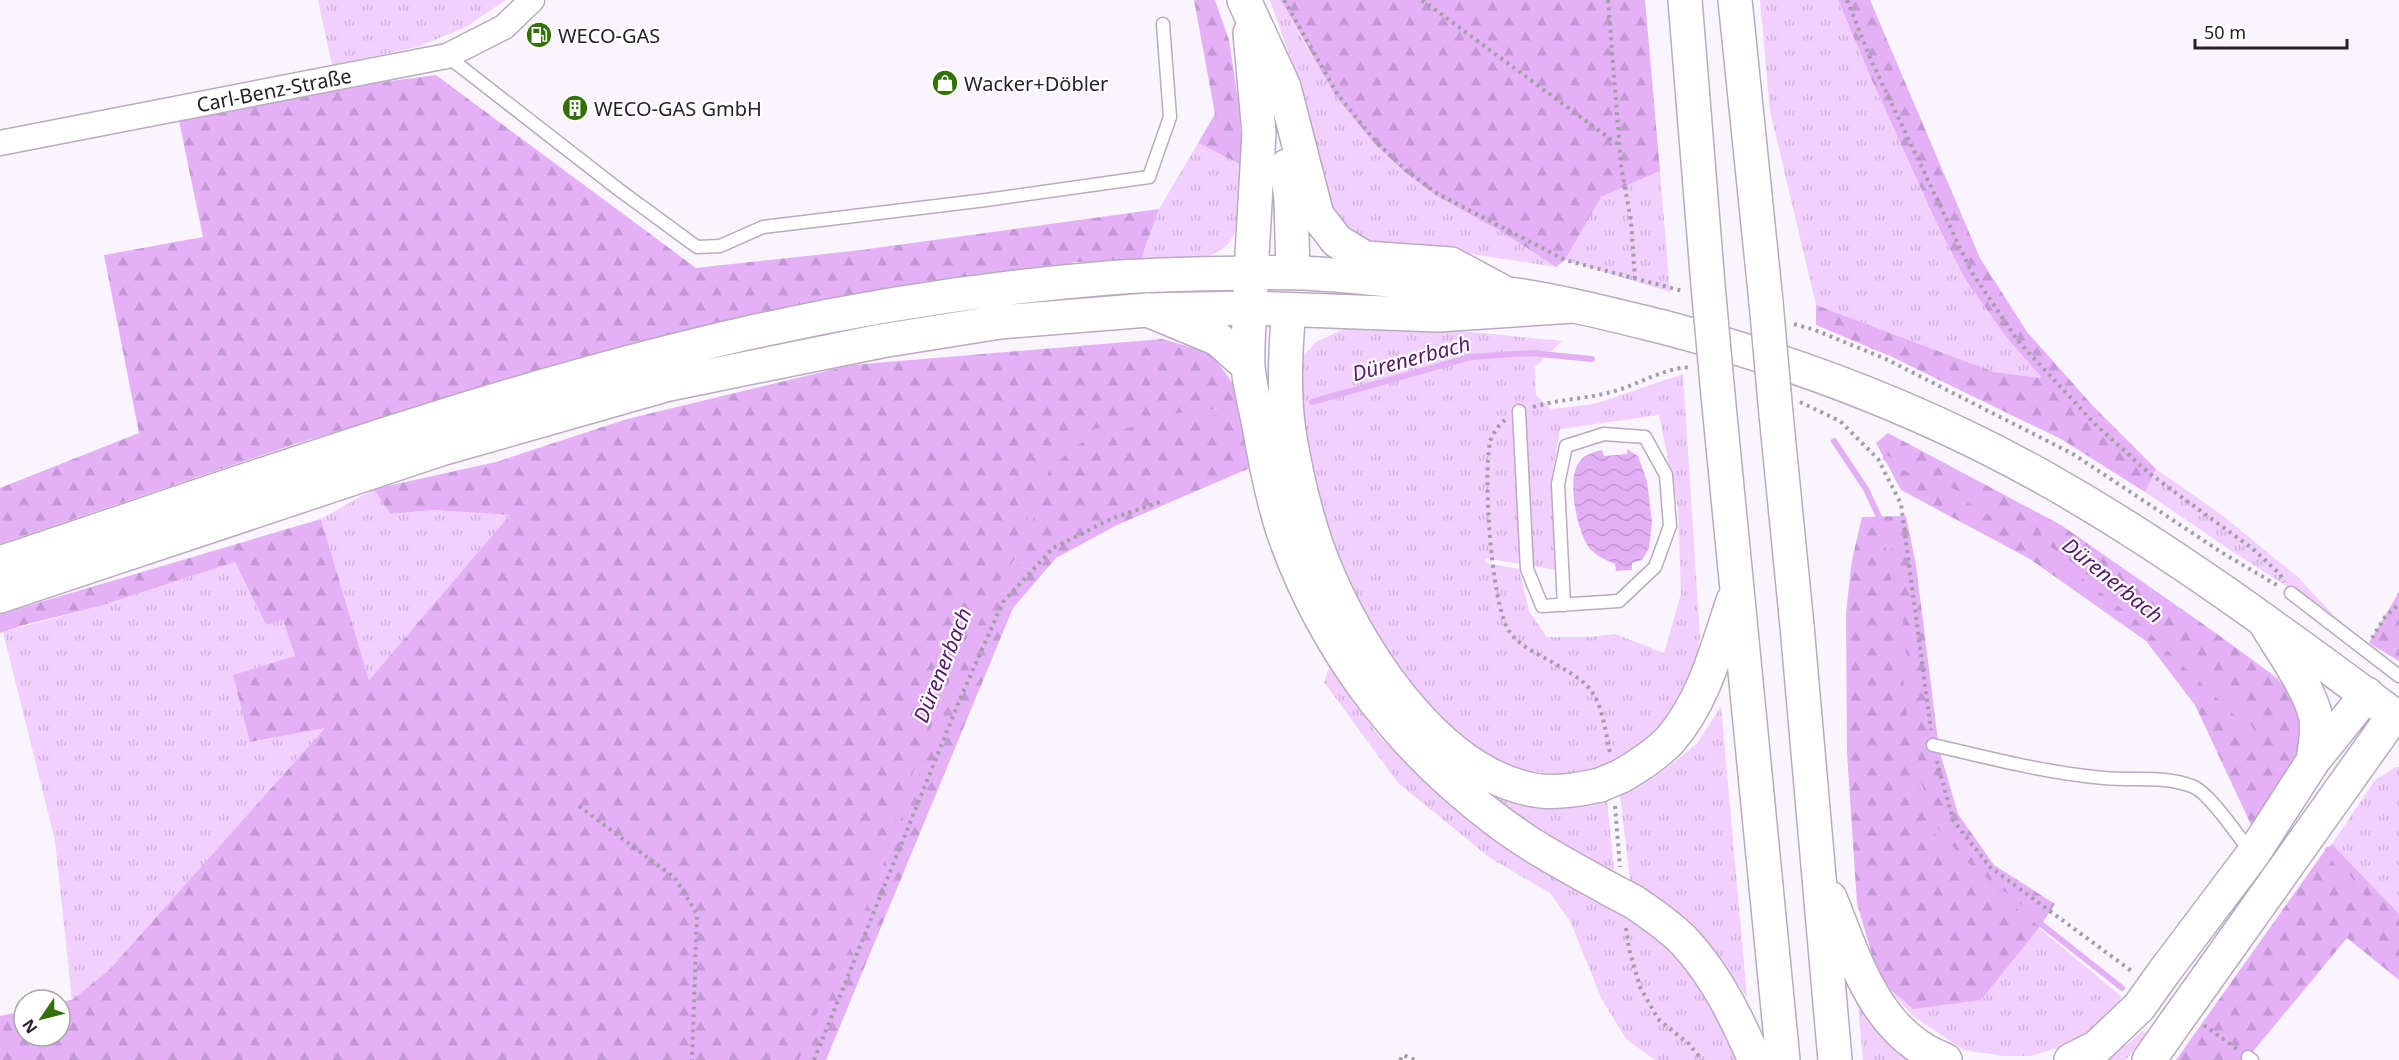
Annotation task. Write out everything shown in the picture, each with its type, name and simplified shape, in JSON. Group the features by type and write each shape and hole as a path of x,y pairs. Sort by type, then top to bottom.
{"main road":[{"path":"1685,0 1718,395 1782,1060"},
{"path":"1735,0 1766,302 1783,406 1817,866 1835,1060"},
{"path":"1251,17 1281,121 1291,200 1293,272 1285,348 1285,390 1289,431 1309,521 1328,576 1355,627 1409,707 1436,737 1468,762 1504,781 1541,791 1570,790 1612,781 1669,742 1685,721 1698,697 1737,591"},
{"path":"1251,17 1259,133 1248,366 1272,490 1283,531 1307,589 1334,640 1362,684 1390,722 1420,754 1457,789 1496,820 1551,856 1622,895 1683,940 1712,976 1734,1011 1755,1060"},
{"path":"1251,17 1284,87 1317,215 1337,241 1365,258 1450,264 1503,293"},
{"path":"0,563 427,420 607,369 744,334 892,306 1001,289 1111,278 1293,272 1319,272 1503,293 1572,306 1683,333 1805,369 1931,420 2052,482 2116,520 2265,622 2396,717 2189,1016 2149,1060"},
{"path":"0,596 441,449 669,384 880,341 1000,322 1149,310 1250,308 1438,315 1572,306"},
{"path":"1149,310 1218,339 1248,366"},
{"path":"2265,622 2306,691 2316,715 2317,736 2313,761"},
{"path":"2071,1060 2097,1047 2139,1007 2149,972 2253,854 2313,761 2367,694"},
{"path":"1817,866 1865,985 1894,1027 1931,1055 1945,1060"}],"street":[{"name":"Carl-Benz-Straße","path":"0,142 447,56 504,27 532,0"}],"lane":[{"path":"447,56 618,189 698,247 720,246 763,227 986,200 1149,177 1170,117 1163,24"},
{"path":"1519,411 1527,569 1542,606 1564,605 1619,601 1655,567 1670,526 1666,475 1644,437 1604,434 1566,446 1558,484 1564,605"},
{"path":"2290,593 2399,676"},
{"path":"1933,745 2028,768 2104,778 2171,781 2197,788 2227,820 2253,854"}],"path":[{"path":"1422,0 1620,146"},
{"path":"1608,0 1620,146 1635,280"},
{"path":"1847,0 1871,60 1971,271 2018,341 2095,424 2142,467 2253,549 2280,574 2290,593"},
{"path":"1696,366 1676,367 1612,392 1557,400 1519,411 1501,423 1491,441 1486,478 1492,558 1500,612 1509,632 1525,647 1575,675 1592,689 1602,708 1612,781 1629,949 1640,987 1658,1019 1689,1044 1702,1060"},
{"path":"1783,406 1811,406 1840,421 1878,459 1901,504 1933,745 1953,820 1990,867 2149,972"},
{"path":"814,1060 960,699 1004,602 1053,549 1113,518 1160,502"},
{"path":"2366,649 2385,617 2399,604"},
{"path":"579,806 675,878 697,914 692,1060"},
{"path":"2189,1016 2250,1058"},
{"path":"1400,1060 1403,1055 1415,1060"}],"green space":[{"path":"318,0 506,0 466,27 417,47 332,65"},
{"path":"1194,0 1215,0 1229,40 1240,112 1242,165 1198,143 1215,114"},
{"path":"1270,0 1281,0 1311,55 1504,233 1556,267 1471,254 1393,248 1361,242 1329,216 1316,190 1303,93"},
{"path":"1281,0 1645,0 1660,171 1601,197 1565,260 1556,267 1504,233 1437,196 1406,173 1375,144 1335,95"},
{"path":"1760,0 1838,0 1936,222 1965,279 2006,337 2042,378 1994,372 1816,305 1770,111"},
{"path":"1838,0 1870,0 1980,258 2027,332 2094,407 2156,469 2145,492 2061,439 1892,357 1816,325 1816,305 1994,372 2042,378 2006,337 1965,279 1936,222"},
{"path":"436,75 696,268 861,250 1159,209 1140,262 1075,262 1054,269 772,311 566,362 295,444 0,544 0,488 139,433 104,255 203,237 179,121 338,88"},
{"path":"1198,143 1242,165 1240,209 1236,231 1229,243 1207,257 1181,262 1140,262 1159,209"},
{"path":"1660,171 1670,292 1565,260 1601,197"},
{"path":"1348,327 1472,332 1562,341 1535,367 1536,395 1551,409 1594,404 1683,374 1700,637 1692,684 1668,724 1639,750 1599,768 1565,775 1516,769 1464,742 1420,702 1381,651 1336,562 1313,483 1297,363 1316,342","holes":["1659,415 1678,508 1681,594 1664,653 1615,634 1590,637 1547,637 1529,611 1519,569 1486,563 1485,558 1557,570 1552,476 1560,429"]},
{"path":"1162,339 1211,353 1236,388 1250,468 1117,525 1056,558 1013,608 826,1060 0,1060 0,1016 12,1014 12,1048 72,1048 72,1000 109,970 325,728 250,742 233,675 295,656 283,620 266,625 235,562 100,606 0,633 0,614 321,519 369,680 510,515 433,510 390,514 374,489 496,462 627,419 851,365"},
{"path":"1888,433 2061,525 2277,678 2298,704 2305,733 2302,751 2253,829 2195,705 2146,641 2030,559 1901,490 1876,443"},
{"path":"2156,469 2222,515 2299,578 2335,617 2145,492"},
{"path":"374,489 390,514 433,510 511,515 369,680 321,519"},
{"path":"1906,516 1916,565 1939,749 1958,814 1994,865 2055,904 2039,928 1981,1000 1913,1009 1879,979 1857,903 1847,754 1846,613 1852,560 1862,517"},
{"path":"235,562 266,625 283,619 295,656 251,742 326,727 109,970 72,1000 55,841 3,632 100,606"},
{"path":"2399,592 2399,661 2369,643"},
{"path":"1330,665 1377,734 1439,795 1542,866 1600,900 1687,964 1728,1032 1735,1060 1655,1060 1627,1040 1602,1000 1570,921 1550,893 1490,858 1398,783 1324,682"},
{"path":"1721,706 1747,997 1696,931 1666,904 1630,880 1620,796 1663,771 1697,744"},
{"path":"2399,767 2399,914 2332,844 2375,780"},
{"path":"1461,778 1607,800 1614,870 1550,840"},
{"path":"2332,844 2399,914 2399,980 2347,938 2246,1060 2176,1060 2323,853"},
{"path":"2039,928 2122,997 2106,1022 2066,1045 2031,1056 2003,1056 1964,1050 1913,1016 1879,979 1981,1000"},
{"path":"1857,993 1913,1060 1863,1060"},
{"path":"2142,1031 2147,1033 2126,1060 2100,1060 2128,1044"}],"water":[{"path":"1627,449 1638,456 1647,481 1652,522 1649,548 1642,560 1632,563 1632,570 1616,571 1615,564 1600,557 1584,539 1577,518 1573,482 1578,464 1585,456 1602,450 1604,456 1627,454"}],"waterway":[{"name":"Dürenerbach","path":"1312,402 1471,357 1530,353 1592,359"},
{"name":"Dürenerbach","path":"802,1060 981,610 1022,554 1035,500 1048,465 1088,434 1151,419 1225,411"},
{"path":"1834,441 1866,489 1886,532 1897,595 1917,779 1934,828 1960,860 2122,988"},
{"name":"Dürenerbach","path":"1886,458 1981,506 2056,554 2137,617 2246,722 2277,776"},
{"name":"Dürenerbach","path":"2328,850 2385,928 2399,937"}],"place":[{"name":"WECO-GAS","path":"539,35"},
{"name":"Wacker+Döbler","path":"945,83"},
{"name":"WECO-GAS GmbH","path":"575,108"}]}
